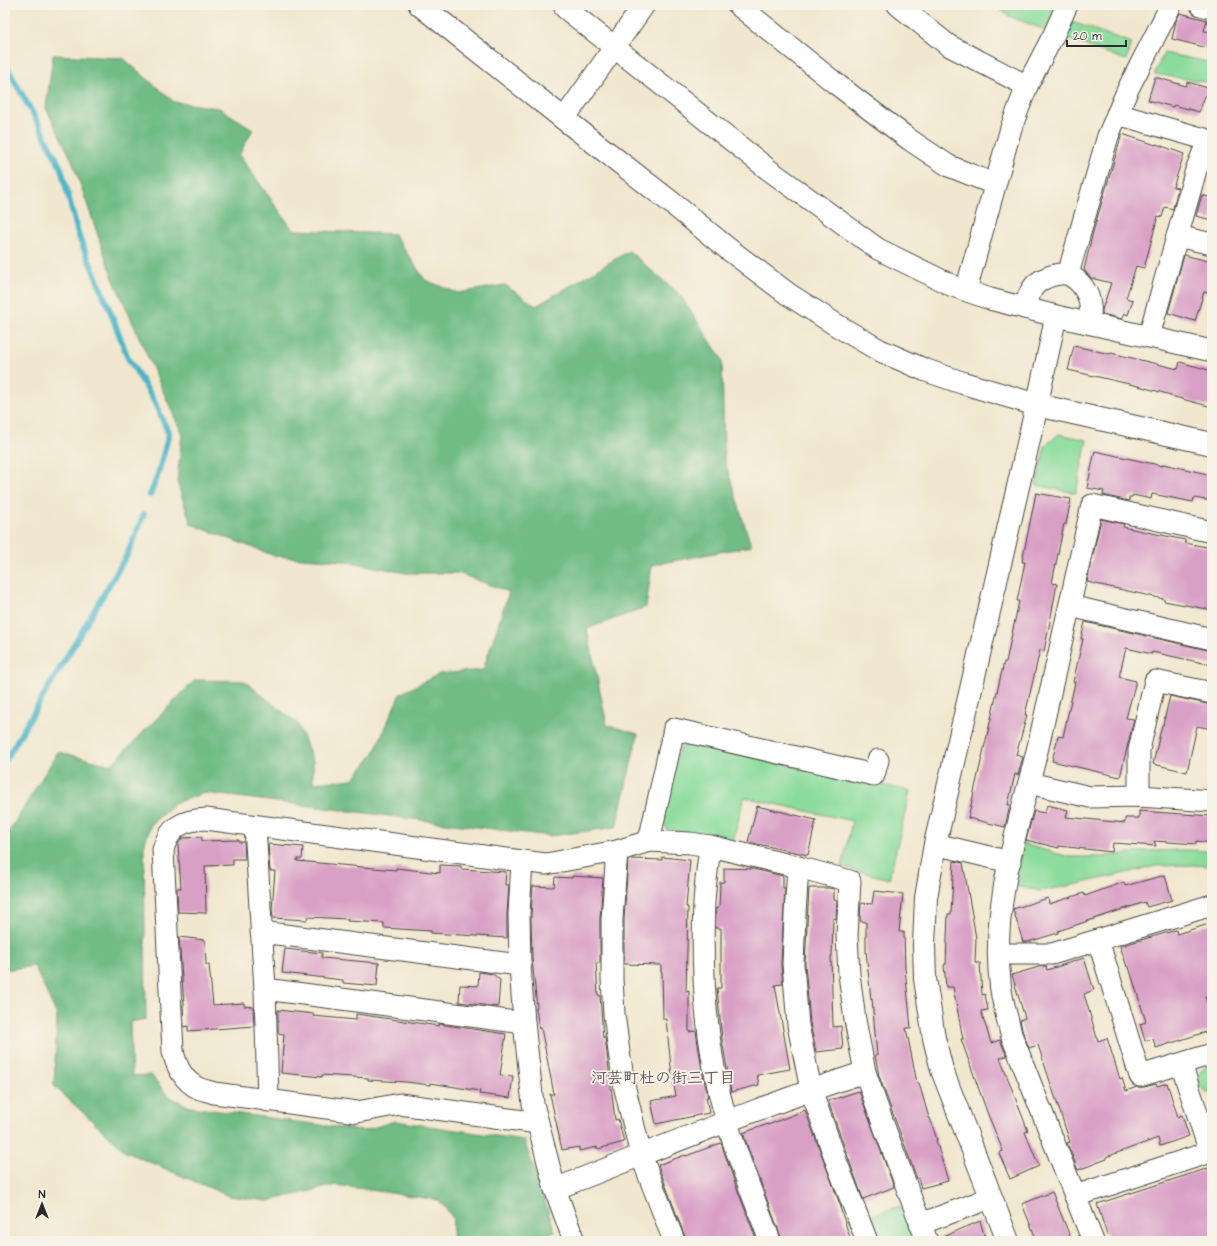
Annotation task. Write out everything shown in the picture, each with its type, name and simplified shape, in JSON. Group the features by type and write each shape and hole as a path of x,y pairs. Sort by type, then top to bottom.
{"street":[{"path":"420,5 727,248 788,294 879,350 925,370 1036,405 1212,444"},
{"path":"564,119 644,5"},
{"path":"738,5 835,84 910,140 950,166 994,184"},
{"path":"898,5 948,45 1027,86"},
{"path":"966,290 994,184 1011,128 1027,86 1067,5"},
{"path":"1068,274 1100,163 1117,114 1128,89 1171,5"},
{"path":"1201,5 1212,8"},
{"path":"565,8 769,170 878,249 953,286 990,299 1056,316 1212,351"},
{"path":"1117,114 1210,141 1196,170 1149,336"},
{"path":"1177,236 1212,244"},
{"path":"1025,308 1029,295 1036,285 1053,275 1068,274 1077,280 1088,296 1091,305 1089,323"},
{"path":"1008,1241 942,1070 934,1038 925,979 924,945 926,898 935,844 1056,316"},
{"path":"1093,1241 1011,1034 999,980 998,934 1002,903 1010,862 1092,505 1212,532"},
{"path":"1070,606 1212,639"},
{"path":"1139,796 1139,750 1155,681 1212,693"},
{"path":"649,841 674,729 874,775 878,760"},
{"path":"1029,783 1090,797 1139,796 1212,801"},
{"path":"538,1123 400,1104 357,1112 214,1093 198,1088 187,1081 174,1060 173,1051 163,850 172,831 183,823 206,819 546,864 617,851 649,841 690,843 710,846 850,881 847,936 849,974 855,1020 865,1072 924,1232 991,1197"},
{"path":"255,826 265,989 268,1101"},
{"path":"935,844 1010,862"},
{"path":"710,846 704,902 704,992 710,1040 721,1099 727,1121 742,1169 770,1241"},
{"path":"617,851 612,919 612,979 618,1052 625,1089 641,1155 674,1241"},
{"path":"522,861 519,914 520,965 524,1023 533,1104 556,1189 574,1241"},
{"path":"798,867 794,914 793,964 798,1025 811,1090 867,1241"},
{"path":"998,954 1052,954 1212,905"},
{"path":"261,932 520,965"},
{"path":"1098,940 1140,1076 1212,1054"},
{"path":"265,989 524,1023"},
{"path":"1075,1196 1210,1152 1204,1109 1181,1064"},
{"path":"556,1189 727,1121 865,1072"}],"green space":[{"path":"994,5 1043,5 1057,13 1050,32 1009,16"},
{"path":"1072,22 1132,43 1126,60 1065,38"},
{"path":"1164,53 1212,63 1212,83 1154,74"},
{"path":"53,55 123,58 174,102 219,108 253,129 239,155 293,230 394,234 425,280 458,293 505,285 536,306 629,251 680,295 722,359 724,458 751,546 652,565 646,607 587,629 607,725 638,734 616,827 550,836 205,793 177,802 151,824 144,846 146,1019 130,1022 132,1076 151,1075 168,1096 190,1107 363,1131 395,1121 524,1140 555,1232 536,1241 452,1241 453,1218 439,1200 336,1185 268,1201 229,1196 126,1152 54,1086 57,1015 34,966 5,970 5,838 58,752 111,765 195,680 244,681 298,724 313,761 313,783 353,779 373,755 400,694 439,674 483,670 509,592 458,573 406,573 344,561 275,556 191,524 177,482 182,434 112,276 72,160 46,108"},
{"path":"1059,434 1087,440 1076,493 1036,485 1045,446"},
{"path":"693,743 910,791 889,879 842,867 852,821 744,797 733,842 668,832 663,820 679,749"},
{"path":"1023,844 1069,857 1103,857 1145,851 1212,851 1212,866 1156,866 1041,891 1014,886"},
{"path":"1212,1065 1212,1095 1202,1089 1198,1081 1200,1072"},
{"path":"901,1206 912,1236 897,1241 878,1241 869,1216"}],"building":[{"path":"1180,13 1207,20 1204,31 1212,32 1212,49 1172,39 1176,21"},
{"path":"1155,77 1186,86 1187,82 1208,88 1199,112 1148,100"},
{"path":"1122,134 1184,154 1173,187 1178,188 1173,209 1165,207 1162,217 1158,216 1144,268 1136,266 1126,298 1133,300 1128,315 1124,313 1122,319 1102,314 1111,283 1091,278 1084,270 1093,232"},
{"path":"1202,195 1212,198 1212,220 1196,216"},
{"path":"1184,255 1212,262 1212,294 1204,292 1195,321 1168,313"},
{"path":"1074,346 1178,369 1180,362 1212,371 1212,407 1138,386 1068,370"},
{"path":"1095,451 1212,475 1212,501 1194,498 1193,502 1152,494 1151,499 1133,495 1132,497 1129,497 1129,501 1103,495 1104,491 1087,488"},
{"path":"1036,493 1071,499 1066,524 1064,524 1052,583 1057,584 1044,651 1040,650 1025,715 1027,715 1016,755 1023,757 1018,775 1015,774 1005,827 968,818 1004,662 1006,662 1019,601 1017,601 1025,562 1022,562"},
{"path":"1101,519 1124,524 1123,527 1185,540 1185,543 1212,548 1212,610 1164,601 1164,599 1087,582"},
{"path":"1085,622 1212,651 1212,665 1126,648 1119,677 1136,681 1126,718 1134,719 1120,777 1052,761 1058,736 1063,737 1075,682 1073,682 1083,639 1081,639"},
{"path":"1170,696 1212,705 1212,729 1197,726 1187,772 1153,764"},
{"path":"1047,805 1068,810 1066,817 1125,823 1125,818 1139,818 1139,811 1212,816 1212,843 1196,841 1196,844 1154,841 1156,846 1113,843 1112,852 1059,846 1059,848 1026,840 1034,811 1045,813"},
{"path":"757,806 816,820 808,855 748,842"},
{"path":"202,837 202,841 239,840 239,842 244,842 245,859 233,859 233,865 205,866 206,913 178,912 177,888 181,888 178,845 182,838"},
{"path":"268,844 303,847 302,859 297,859 297,861 396,870 396,868 440,873 440,865 461,866 461,869 506,872 505,885 509,885 507,938 384,928 384,923 347,921 348,919 308,917 307,920 273,918 272,909 275,871 270,871"},
{"path":"662,857 690,860 686,907 688,907 686,992 689,991 689,1032 696,1031 708,1097 706,1097 709,1113 656,1124 651,1101 676,1096 672,1076 666,1019 663,1019 661,965 624,964 624,919 628,860 662,860"},
{"path":"954,861 963,863 976,938 975,963 980,963 982,995 985,994 988,1010 981,1011 991,1043 1000,1040 1007,1056 1000,1058 1028,1131 1025,1132 1039,1166 1010,1179 999,1153 1003,1151 987,1112 961,1039 963,1039 953,987 946,987 944,965 946,964 948,914 951,914"},
{"path":"724,868 753,869 783,876 783,888 785,888 781,964 783,984 775,985 790,1069 757,1075 759,1085 731,1092 722,1039 717,988 721,988 721,928 715,928 716,908 719,908 720,882 724,882"},
{"path":"1165,875 1172,900 1147,907 1145,902 1058,931 1058,933 1028,942 1023,942 1013,909 1048,898 1049,904 1084,893 1085,896 1124,882 1125,886"},
{"path":"572,876 603,878 600,919 600,963 596,963 598,995 600,995 603,1038 605,1037 615,1120 618,1119 624,1142 598,1149 597,1147 579,1151 579,1147 562,1150 550,1094 554,1094 541,1028 539,1029 532,959 531,914 533,886 554,887 555,877 572,878"},
{"path":"809,888 834,889 834,900 837,901 836,919 833,918 831,956 833,1027 841,1026 843,1049 816,1052 810,1023 805,964"},
{"path":"874,891 903,894 899,932 904,932 905,968 911,1028 906,1028 917,1083 919,1083 948,1181 921,1188 879,1076 875,1055 877,1055 866,951 866,922 860,921 861,903 872,904"},
{"path":"1212,923 1212,996 1205,997 1212,1017 1212,1030 1156,1048 1153,1039 1145,1041 1140,1024 1146,1022 1129,967 1127,967 1120,946 1176,930 1177,934"},
{"path":"179,937 205,940 206,965 209,965 213,1005 244,1003 244,1006 253,1007 254,1026 188,1031 188,1026 184,1027 184,1005"},
{"path":"285,949 322,953 322,958 379,963 377,986 343,983 343,980 282,973"},
{"path":"1084,958 1094,990 1084,994 1098,1041 1107,1038 1120,1079 1122,1078 1126,1091 1137,1087 1156,1084 1157,1086 1167,1083 1178,1117 1182,1115 1189,1136 1160,1146 1158,1138 1106,1157 1107,1159 1078,1170 1067,1143 1070,1142 1038,1045 1029,1048 1022,1030 1020,1020 1025,1018 1012,975 1042,966 1046,966 1047,970"},
{"path":"479,972 493,974 500,980 498,1007 459,1002 460,985 478,986"},
{"path":"278,1010 314,1014 313,1016 356,1020 356,1014 506,1034 500,1075 513,1076 510,1098 479,1094 480,1091 430,1083 430,1085 368,1080 368,1078 322,1075 322,1077 281,1073 284,1034 278,1033"},
{"path":"859,1091 894,1187 863,1199 828,1101"},
{"path":"805,1110 841,1207 851,1241 782,1241 748,1148 743,1133"},
{"path":"721,1143 757,1241 686,1241 658,1165"},
{"path":"1212,1167 1212,1237 1200,1241 1109,1241 1097,1204"},
{"path":"1052,1192 1072,1241 1037,1241 1022,1204"},
{"path":"980,1221 986,1241 939,1241 938,1239"}],"waterway":[{"path":"5,64 61,168 79,237 128,358 153,399 169,434 157,477 150,495"},
{"path":"5,761 127,555 144,514"}],"district":[{"name":"河芸町杜の街三丁目","path":"663,1078"}]}
